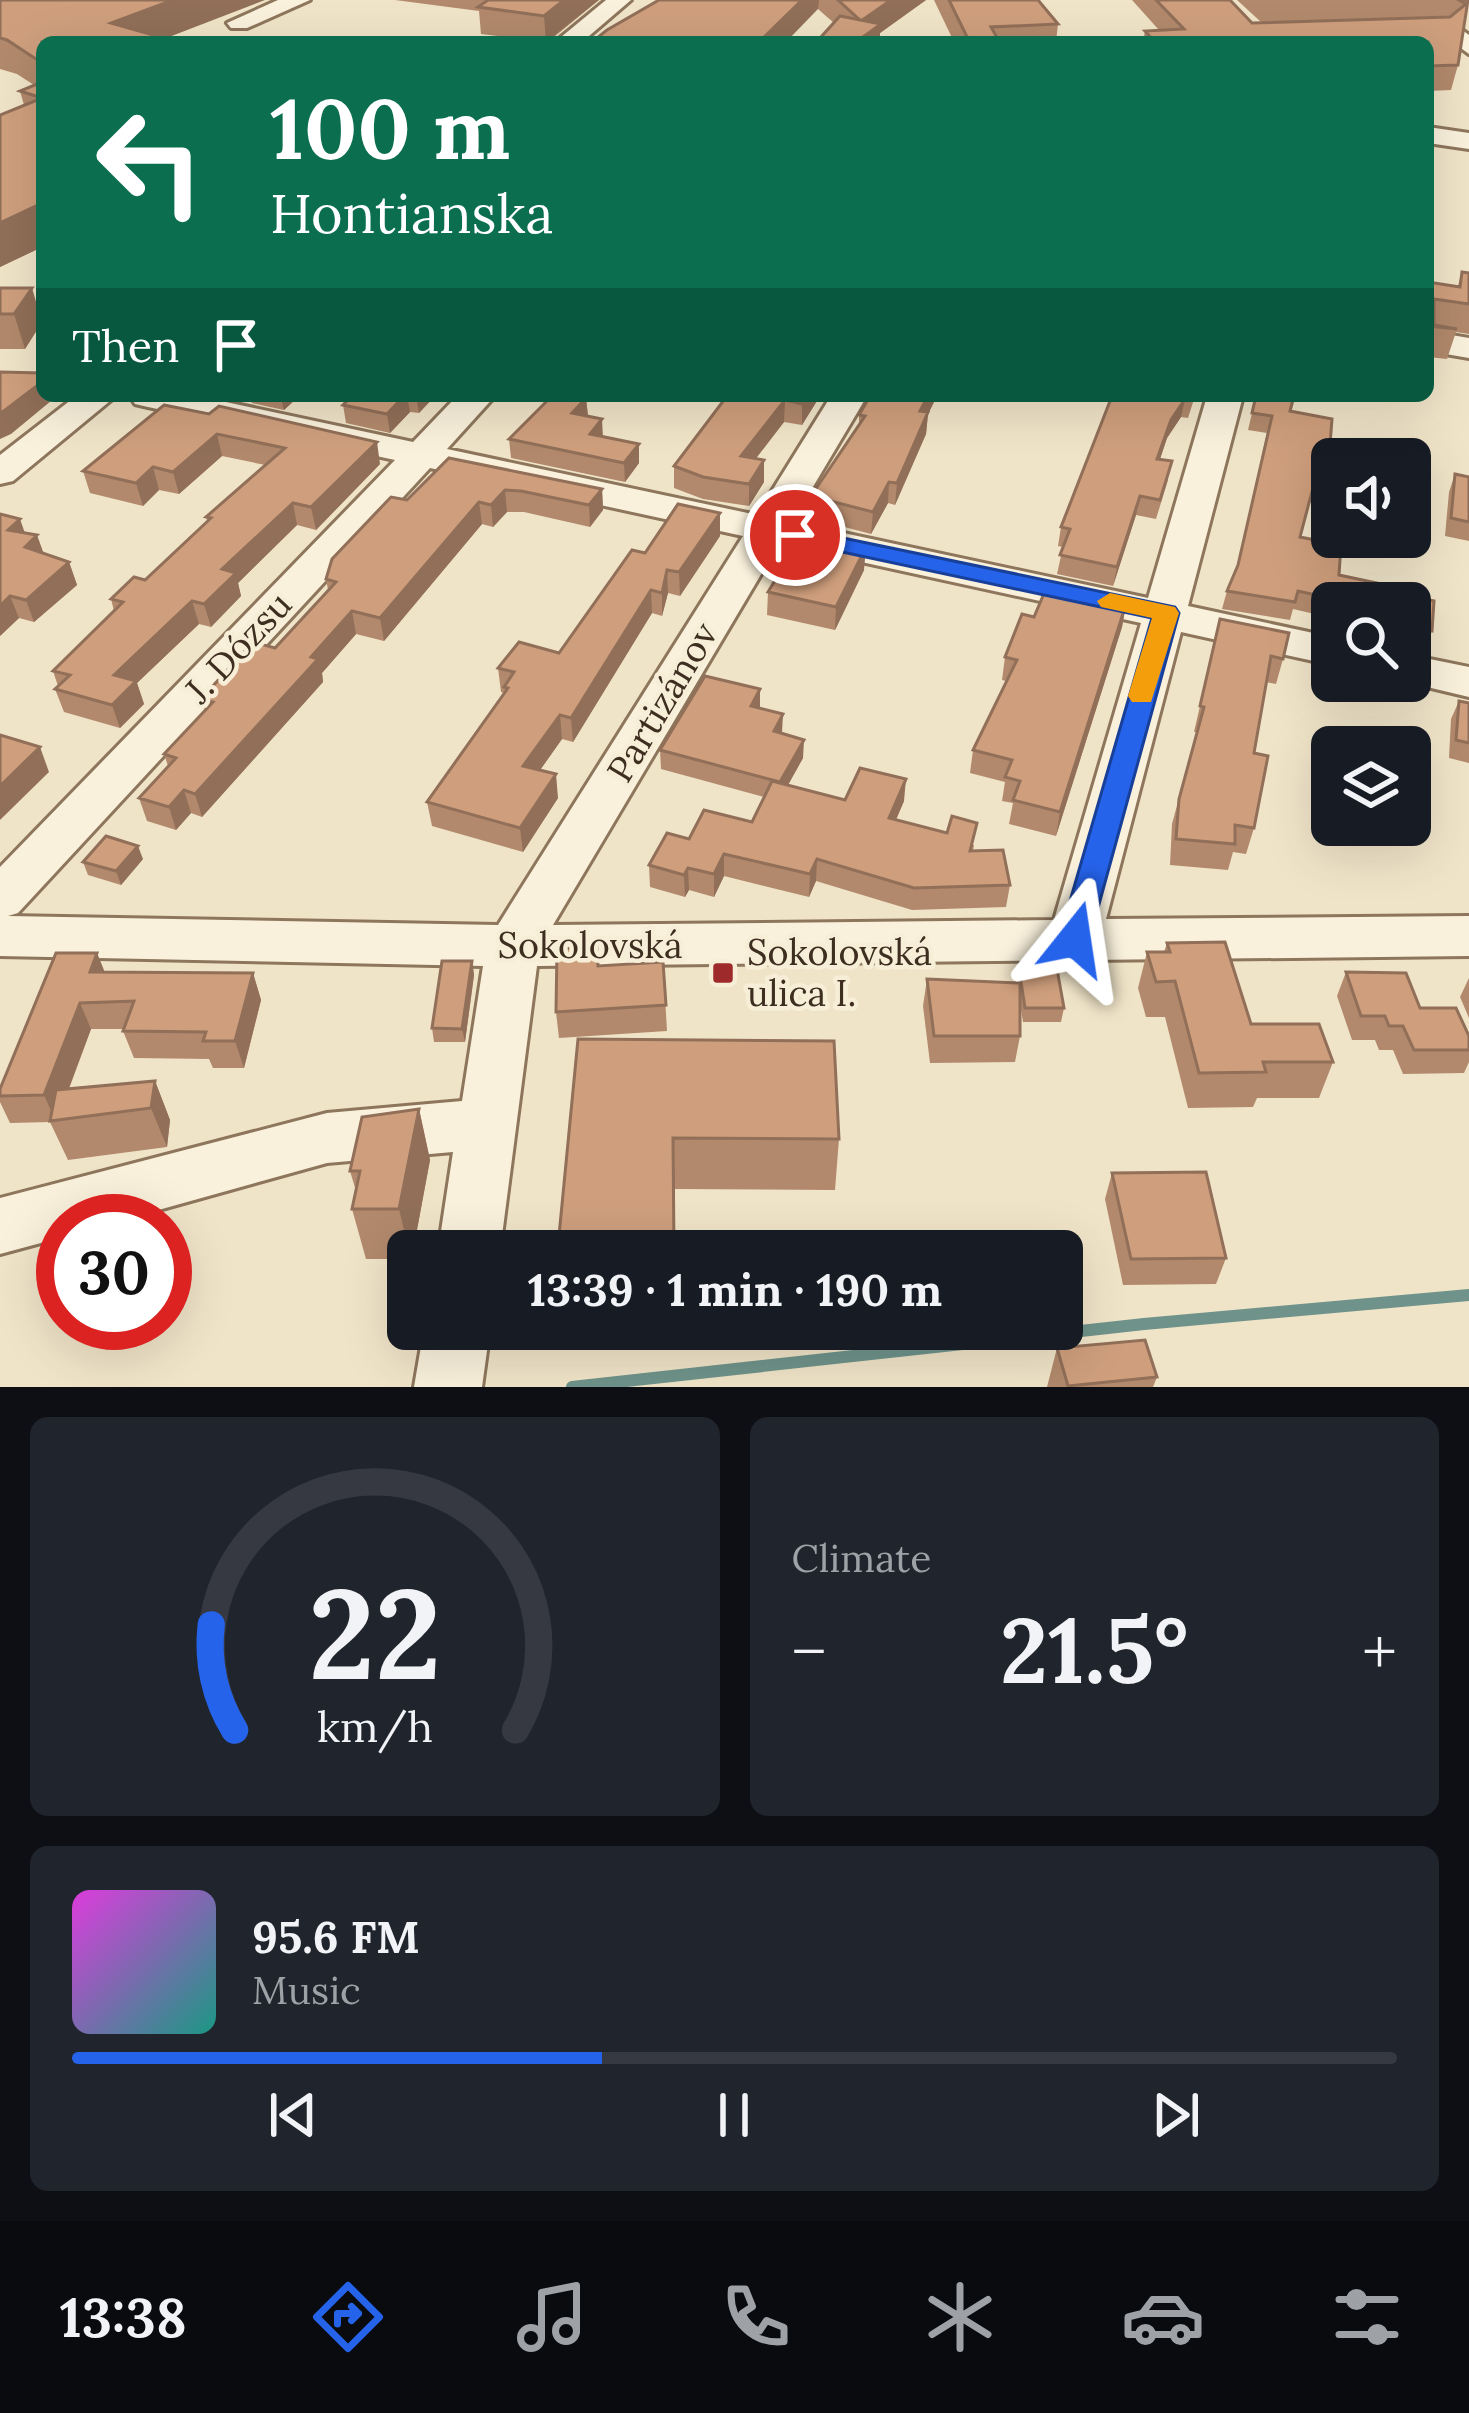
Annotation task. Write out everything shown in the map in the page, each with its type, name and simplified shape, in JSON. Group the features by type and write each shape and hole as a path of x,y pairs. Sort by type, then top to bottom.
{"street":[{"path":"239,23 298,0"},
{"path":"575,36 620,0"},
{"path":"1406,0 1469,47"},
{"path":"1396,30 1443,29"},
{"path":"1434,136 1469,141"},
{"path":"1434,342 1469,348"},
{"path":"0,473 90,402"},
{"path":"177,402 1311,646"},
{"name":"J. Dózsu","path":"0,899 471,402"},
{"name":"Partizánov","path":"513,946 845,402"},
{"path":"1075,939 1223,402"},
{"path":"1431,673 1469,682"},
{"name":"Sokolovská","path":"0,936 513,946 1469,936"},
{"path":"472,1230 513,946"},
{"path":"0,1226 327,1138 488,1124"},
{"path":"448,1387 454,1350"}],"building":[{"path":"0,0 173,0 111,23 157,36 36,36 36,59 0,38"},
{"path":"488,0 564,0 544,16 478,7"},
{"path":"659,0 802,0 765,36 600,36"},
{"path":"838,0 891,0 861,21"},
{"path":"949,0 1038,0 1058,24 991,27 996,36 967,36"},
{"path":"1156,0 1230,0 1252,23 1450,17 1466,4 1459,0 1468,0 1458,65 1434,66 1434,36 1150,36 1145,31 1184,29"},
{"path":"840,16 881,24 864,36 822,36"},
{"path":"36,84 36,96 20,91"},
{"path":"36,100 36,206 0,223 0,115"},
{"path":"1462,272 1469,273 1469,304 1434,299 1434,283 1460,287"},
{"path":"0,288 32,288 14,314 0,314"},
{"path":"0,372 36,373 36,387 0,414"},
{"path":"346,402 398,402 387,414 343,405"},
{"path":"546,402 582,402 572,413 602,419 590,434 639,444 624,463 509,439"},
{"path":"722,402 783,402 741,456 764,460 749,484 703,477 674,466"},
{"path":"867,402 925,402 920,411 928,412 897,483 889,482 873,512 811,496 865,416 859,415"},
{"path":"1110,402 1183,402 1157,459 1172,461 1160,500 1140,496 1117,567 1060,555 1070,529 1061,527"},
{"path":"1255,402 1292,402 1290,411 1332,419 1331,438 1311,438 1311,495 1300,537 1311,539 1311,558 1340,558 1339,575 1372,582 1311,582 1311,594 1298,591 1295,602 1227,591 1238,565 1272,416 1252,413"},
{"path":"164,405 209,414 219,406 377,442 311,507 293,503 222,569 236,573 204,604 192,601 114,675 136,681 112,705 55,689 70,675 53,671 123,602 111,599 134,577 145,580 211,518 206,517 285,448 217,434 173,472 153,467 136,483 83,471"},
{"path":"449,458 602,489 589,505 505,490 491,505 479,502 380,618 352,611 311,657 318,659 195,794 184,790 169,807 139,798 176,758 164,754 213,702 201,699 253,642 275,648 336,582 326,579 332,559 391,497 407,500"},
{"path":"1455,474 1469,477 1469,522 1451,518"},
{"path":"678,504 720,513 679,572 667,570 662,593 651,590 571,718 560,715 523,766 556,774 520,828 427,802 508,688 504,687 514,672 498,668 519,642 559,653 632,550 645,553"},
{"path":"0,514 20,519 8,530 37,535 25,547 69,562 26,600 10,596 0,606"},
{"path":"805,531 866,547 836,607 768,592"},
{"path":"1048,584 1126,604 1060,812 1013,800 1020,781 1005,777 1012,760 973,750 1017,660 1005,657 1022,614 1034,617"},
{"path":"1220,619 1289,633 1283,659 1271,656 1254,753 1268,756 1254,828 1235,825 1235,844 1176,839 1179,799 1204,707 1200,706"},
{"path":"705,676 760,689 751,706 783,714 774,731 804,740 780,782 660,750"},
{"path":"1459,701 1469,703 1469,743 1456,740"},
{"path":"0,735 40,747 0,786"},
{"path":"860,768 906,779 889,818 947,833 952,816 977,823 970,851 1003,850 1010,885 914,888 817,859 810,874 724,854 714,874 688,868 684,875 649,865 667,833 689,839 704,810 752,822 772,781 845,800"},
{"path":"106,836 138,846 116,871 83,862"},
{"path":"1225,942 1251,1024 1319,1024 1333,1062 1263,1062 1266,1072 1199,1073 1175,981 1156,982 1147,952 1170,952 1167,943"},
{"path":"597,947 598,966 663,962 666,1005 556,1012 557,949"},
{"path":"56,953 97,953 90,972 253,973 235,1041 203,1041 206,1032 123,1031 134,1001 80,1003 44,1095 0,1096"},
{"path":"442,961 472,961 462,1029 432,1028"},
{"path":"1019,969 1057,969 1064,1008 1025,1008"},
{"path":"1346,972 1406,973 1420,1008 1456,1008 1469,1036 1469,1050 1414,1050 1403,1026 1389,1026 1385,1016 1361,1016"},
{"path":"927,979 1020,983 1020,1036 934,1036"},
{"path":"578,1039 834,1041 839,1139 673,1138 674,1230 560,1230"},
{"path":"155,1081 151,1108 50,1121 56,1090"},
{"path":"419,1109 399,1209 352,1209 360,1171 350,1171 362,1117"},
{"path":"1206,1172 1226,1258 1131,1259 1112,1173"},
{"path":"1145,1340 1157,1377 1068,1386 1058,1350 1083,1350 1083,1346"}],"waterway":[{"path":"572,1387 1144,1324 1469,1295"}],"slow traffic":[{"path":"1110,601 1166,613 1142,696"}],"place":[{"name":"Sokolovská ulica I.","path":"723,973"}],"route":[{"path":"795,535 1166,613 1075,939"}]}
